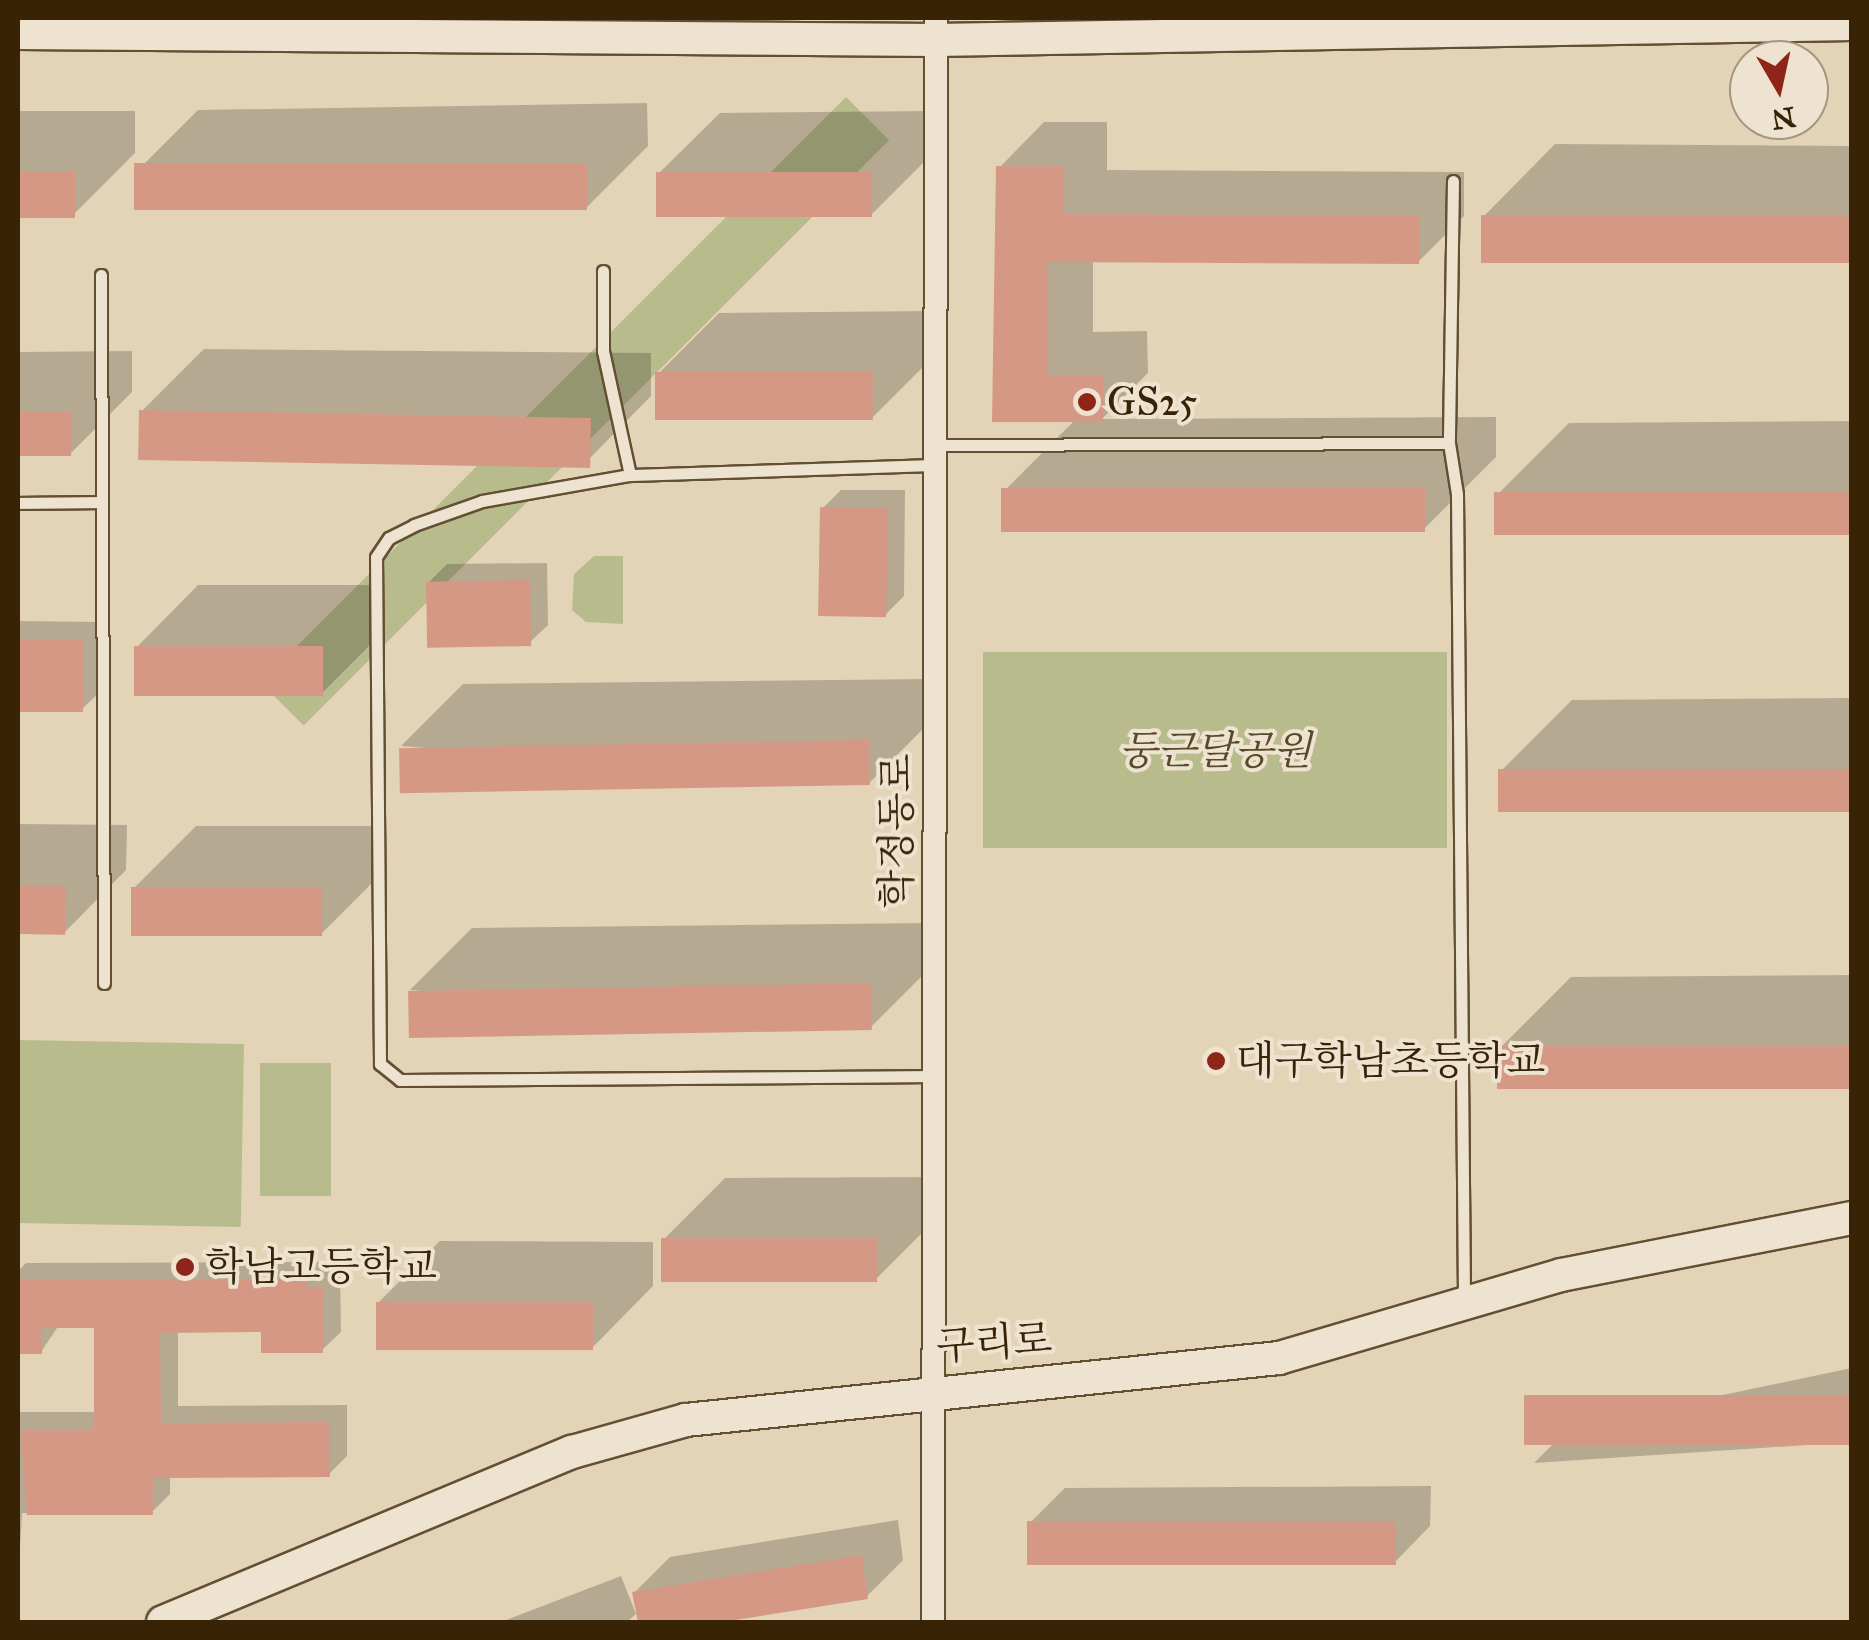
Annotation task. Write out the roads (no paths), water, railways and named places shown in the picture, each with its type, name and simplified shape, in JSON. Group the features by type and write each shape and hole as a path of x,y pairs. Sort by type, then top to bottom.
{"main road":[{"path":"18,34 1636,21 1852,24"},
{"name":"구리로","path":"163,1622 572,1452 686,1420 933,1389 1279,1358 1561,1276 1852,1218"}],"street":[{"name":"학정동로","path":"934,1622 936,28"}],"lane":[{"path":"1452,181 1449,443 1458,494 1464,1306"},
{"path":"602,271 603,351 630,475"},
{"path":"100,275 104,983"},
{"path":"934,1076 400,1080 380,1064 376,557 402,531 482,502 630,475 935,455 1449,443"},
{"path":"18,503 102,502"}],"place":[{"name":"GS25","path":"1087,402"},
{"name":"대구학남초등학교","path":"1216,1061"},
{"name":"학남고등학교","path":"185,1267"}],"park label":[{"name":"둥근달공원","path":"1215,751"}]}
